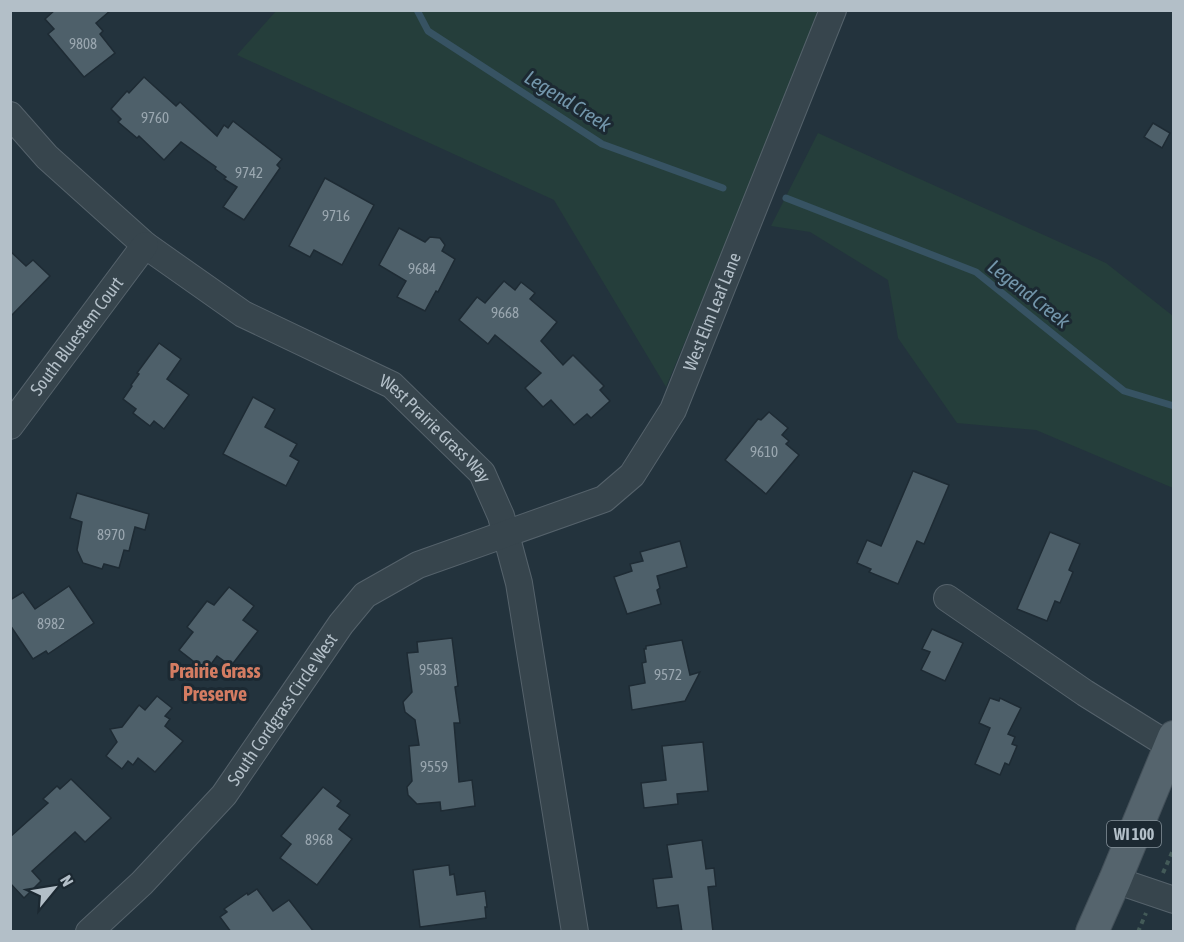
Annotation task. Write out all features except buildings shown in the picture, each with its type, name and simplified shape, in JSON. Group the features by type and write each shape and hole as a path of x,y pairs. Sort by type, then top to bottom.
{"main road":[{"name":"WI 100","path":"1092,932 1172,741"}],"street":[{"name":"West Elm Leaf Lane","path":"506,533 604,499 632,475 673,410 833,10"},
{"name":"West Prairie Grass Way","path":"10,115 47,157 145,245 243,314 392,385 482,473 501,516 519,583 575,932"},
{"name":"South Bluestem Court","path":"10,426 145,245"},
{"name":"South Cordgrass Circle West","path":"89,932 142,883 224,795 341,624 365,595 418,566 506,533"},
{"path":"947,597 1085,693 1172,741"},
{"path":"1115,880 1173,900"}],"green space":[{"path":"276,11 823,11 666,387 554,200 237,55"},
{"path":"818,133 1106,263 1173,316 1173,488 1036,430 957,423 898,338 888,280 810,232 771,226"}],"waterway":[{"name":"Legend Creek","path":"417,10 428,31 602,144 723,188"},
{"name":"Legend Creek","path":"786,198 976,272 1124,391 1174,406"}],"district":[{"name":"Prairie Grass Preserve","path":"215,682"}]}
